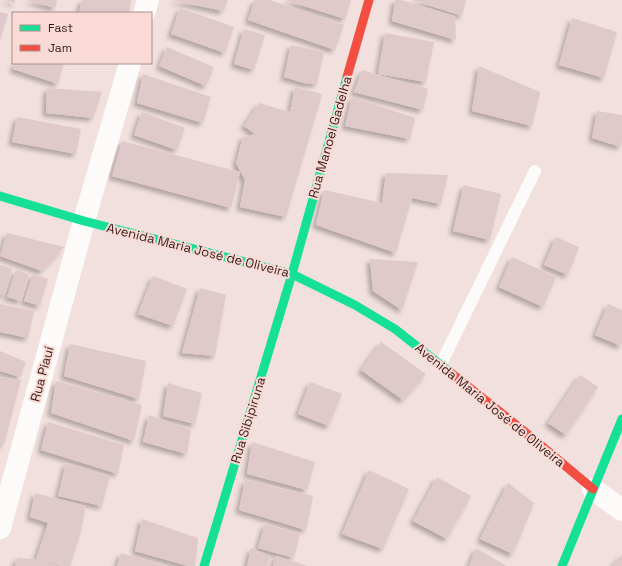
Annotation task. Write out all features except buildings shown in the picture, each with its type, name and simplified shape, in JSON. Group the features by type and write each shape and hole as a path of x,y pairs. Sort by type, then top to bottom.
{"street":[{"path":"144,12 148,0"},
{"name":"Rua Manoel Gadelha","path":"292,274 369,0"},
{"name":"Rua Piauí","path":"0,528 84,221 130,64"},
{"name":"Avenida Maria José de Oliveira","path":"0,196 84,221 292,274 355,305 394,329 520,428 593,489"},
{"name":"Rua Sibipiruna","path":"204,566 292,274"},
{"path":"562,566 622,419"},
{"path":"593,489 622,510"}],"lane":[{"path":"440,366 535,171"}],"traffic: fast":[{"path":"204,566 292,274 347,77"},
{"path":"0,196 84,221 292,274 355,305 395,329 451,373"},
{"path":"562,566 622,419"}],"traffic: jam":[{"path":"347,77 369,0"},
{"path":"451,373 593,489"}]}
